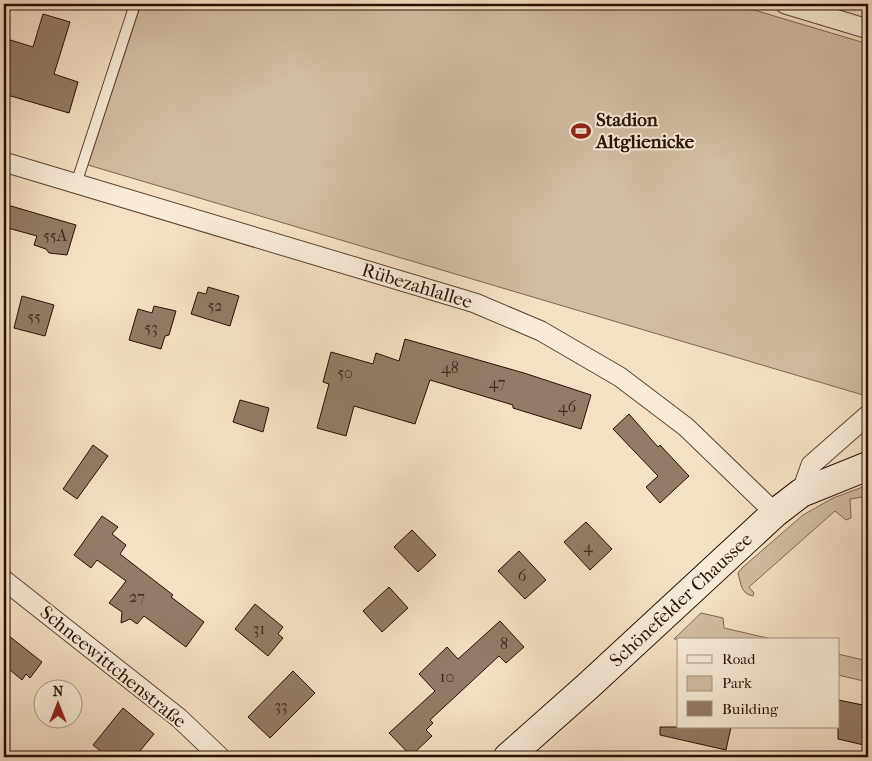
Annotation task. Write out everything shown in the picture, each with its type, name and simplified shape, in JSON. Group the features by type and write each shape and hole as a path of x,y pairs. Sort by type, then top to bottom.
{"main road":[{"name":"Schönefelder Chaussee","path":"508,757 775,513 801,493 868,466"}],"street":[{"path":"785,4 868,29"},
{"name":"Rübezahlallee","path":"4,162 476,303 541,330 620,377 686,427 775,513"},
{"path":"801,493 811,465 868,415"},
{"name":"Schneewittchenstraße","path":"4,580 179,718 220,757"}],"lane":[{"path":"76,184 135,4"}],"green space":[{"name":"Stadion Altglienicke","path":"141,4 734,4 868,44 868,390 863,395 88,165"},
{"path":"868,485 868,496 850,499 851,518 846,520 835,511 749,587 754,593 753,596 744,591 738,573 803,515 833,498"},
{"path":"701,613 723,618 724,628 767,638 677,638 674,639"},
{"path":"840,654 868,661 868,682 840,675"}],"building":[{"path":"43,14 70,22 54,74 78,82 69,113 4,94 4,38 33,47"},
{"path":"4,204 76,225 67,255 49,253 46,249 34,245 37,236 4,227"},
{"path":"208,287 239,296 230,326 191,314 198,292 206,294"},
{"path":"22,296 54,305 45,336 14,328"},
{"path":"154,306 176,311 169,335 165,336 161,349 129,340 138,309 152,313"},
{"path":"405,339 524,373 591,395 581,429 513,408 513,405 430,380 415,424 354,406 346,436 317,428 329,384 323,382 331,352 373,364 376,353 399,361"},
{"path":"240,400 269,408 263,432 233,422"},
{"path":"629,414 658,447 660,445 689,476 660,503 646,487 658,476 613,429"},
{"path":"93,445 108,456 77,499 63,489"},
{"path":"102,516 118,527 112,534 126,545 120,554 204,622 186,647 144,616 137,624 130,619 121,623 122,612 109,603 126,581 97,560 91,568 74,555"},
{"path":"586,522 612,549 590,570 564,542"},
{"path":"412,530 436,555 418,572 394,547"},
{"path":"519,551 546,580 525,599 498,571"},
{"path":"389,587 408,608 382,632 363,611"},
{"path":"255,604 283,627 278,634 283,638 268,656 235,629"},
{"path":"500,621 524,647 506,663 499,656 430,720 433,723 426,730 432,736 411,756 389,733 435,691 419,674 447,647 458,659"},
{"path":"4,632 42,662 30,678 26,674 22,680 4,665"},
{"path":"293,671 315,693 270,738 248,717"},
{"path":"840,700 868,706 868,746 838,739"},
{"path":"123,708 154,734 135,757 108,757 93,745"},
{"path":"660,727 731,728 726,750 660,735"}],"place":[{"name":"Stadion Altglienicke","path":"581,131"}]}
